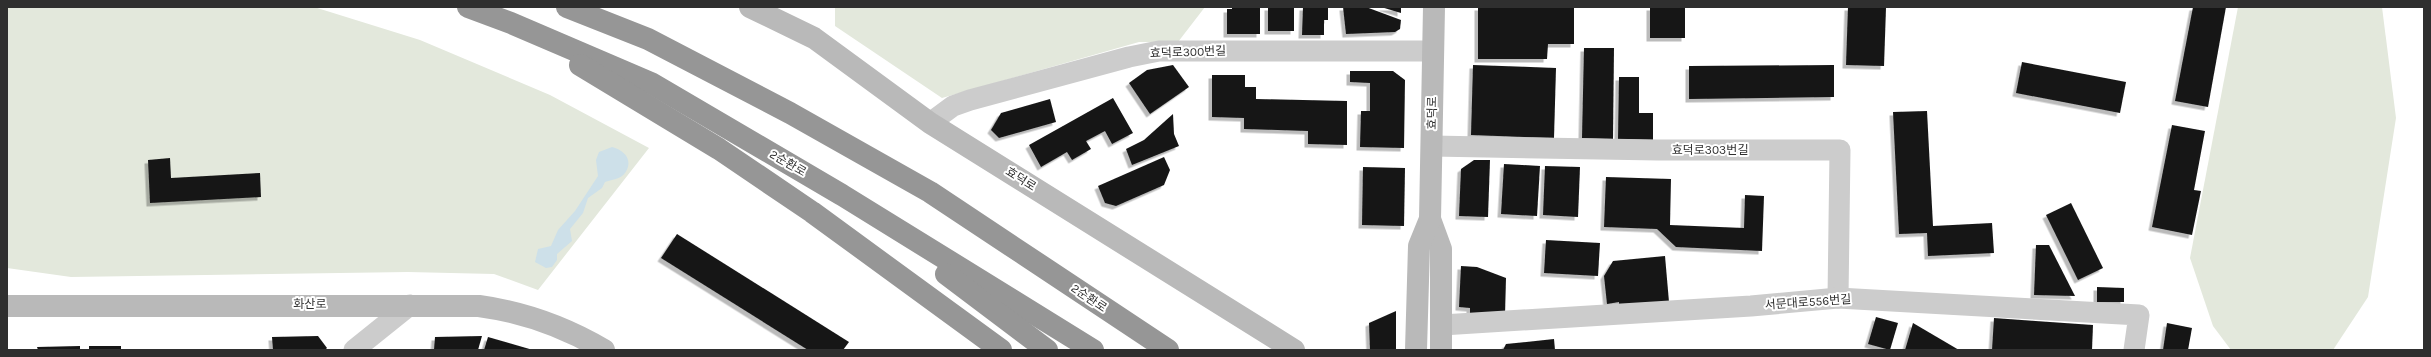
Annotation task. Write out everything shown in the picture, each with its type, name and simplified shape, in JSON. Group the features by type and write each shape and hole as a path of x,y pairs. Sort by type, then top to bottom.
{"highway":[{"name":"2순환로","path":"468,7 511,23 650,82 842,195 1093,350"},
{"name":"2순환로","path":"567,7 648,40 790,114 930,192 1168,350"},
{"path":"511,23 719,149 812,212 1001,350"},
{"path":"842,195 1046,350"}],"main road":[{"name":"효덕로","path":"750,7 814,38 930,123 1294,350"},
{"name":"효덕로","path":"1416,350 1419,246 1430,218 1434,7"},
{"name":"효덕로","path":"1430,218 1441,249 1441,350"},
{"name":"화산로","path":"7,306 460,305 500,309 568,330 604,350"}],"street":[{"name":"효덕로300번길","path":"930,123 953,106 970,100 1159,51 1433,51"},
{"name":"효덕로303번길","path":"1432,146 1658,150 1840,150 1838,298"},
{"name":"서문대로556번길","path":"1442,325 1736,307 1838,298 2139,315 2134,350"},
{"path":"354,350 410,304"},
{"path":"364,350 377,331"}],"shaded area":[{"path":"7,7 314,7 420,40 550,95 649,148 538,290 494,274 408,272 71,277 7,268"},
{"path":"835,7 1205,7 1178,42 1139,42 942,98 835,26"},
{"path":"2238,7 2382,7 2396,118 2368,297 2333,350 2231,350 2213,326 2190,258"},
{"path":"612,147 624,153 628,160 628,168 625,173 618,178 605,182 602,188 588,198 583,213 570,229 572,241 557,254 557,260 552,267 546,268 535,262 538,249 551,246 558,230 575,211 598,176 596,160 599,152"}],"building":[{"path":"1232,7 1260,7 1260,34 1227,34 1227,9 1232,9"},
{"path":"1268,7 1294,7 1294,31 1268,31"},
{"path":"1303,7 1328,7 1328,20 1324,20 1324,35 1302,35"},
{"path":"1343,7 1366,7 1401,20 1400,29 1395,32 1346,34"},
{"path":"1381,7 1401,7 1401,13"},
{"path":"1478,7 1574,7 1574,44 1548,44 1547,59 1478,59"},
{"path":"1650,7 1685,7 1685,38 1650,38"},
{"path":"1848,7 1886,8 1884,66 1846,65"},
{"path":"2193,7 2226,7 2208,107 2175,101"},
{"path":"1584,48 1614,48 1613,139 1582,138"},
{"path":"2022,62 2126,82 2120,113 2016,93"},
{"path":"1173,65 1189,87 1150,114 1129,83 1147,70"},
{"path":"1473,65 1556,68 1554,138 1471,135"},
{"path":"1834,65 1834,97 1689,99 1689,66"},
{"path":"1350,71 1393,71 1405,80 1404,148 1360,147 1361,111 1370,111 1370,83 1350,82"},
{"path":"1212,75 1245,75 1245,87 1256,87 1256,99 1347,101 1347,145 1308,144 1308,131 1244,129 1244,118 1212,117"},
{"path":"1619,77 1639,77 1639,113 1653,113 1653,140 1618,139"},
{"path":"1113,98 1133,133 1112,144 1105,131 1086,141 1091,149 1072,160 1067,152 1041,167 1029,145"},
{"path":"1050,99 1056,122 999,138 991,130 1001,113"},
{"path":"1927,111 1933,226 1992,223 1994,253 1928,256 1927,233 1899,234 1893,112"},
{"path":"1173,114 1174,134 1179,146 1132,165 1126,149 1144,140"},
{"path":"2172,125 2205,131 2194,190 2201,191 2192,235 2152,227"},
{"path":"1164,157 1170,170 1164,185 1116,206 1105,203 1098,186"},
{"path":"170,158 171,178 260,173 261,197 150,203 148,160"},
{"path":"1474,160 1490,160 1488,217 1459,216 1461,169"},
{"path":"1504,164 1540,166 1537,216 1501,214"},
{"path":"1545,166 1580,167 1578,217 1543,215"},
{"path":"1363,167 1405,168 1404,226 1362,225"},
{"path":"1606,177 1671,179 1670,225 1744,228 1745,195 1764,196 1762,251 1676,247 1657,229 1604,227"},
{"path":"2071,203 2103,268 2078,280 2046,215"},
{"path":"677,234 849,342 843,350 808,350 661,258"},
{"path":"1546,240 1600,243 1598,276 1544,273"},
{"path":"2036,245 2049,245 2075,296 2034,295"},
{"path":"1665,256 1669,302 1619,306 1619,302 1607,304 1604,276 1613,261"},
{"path":"1461,266 1477,267 1506,278 1505,315 1470,314 1470,308 1459,307"},
{"path":"2097,287 2124,288 2124,302 2097,302"},
{"path":"1396,311 1396,350 1370,350 1369,323"},
{"path":"1876,317 1898,323 1890,350 1868,344"},
{"path":"1994,318 2093,325 2092,350 1992,350"},
{"path":"1913,323 1959,350 1905,350"},
{"path":"2167,323 2192,328 2188,350 2163,350"},
{"path":"318,336 327,348 325,350 273,350 272,337"},
{"path":"482,336 478,350 434,350 435,337"},
{"path":"488,337 533,350 484,350"},
{"path":"1554,339 1555,350 1503,350 1506,344"},
{"path":"80,346 80,350 38,350 37,347"},
{"path":"89,346 121,346 121,350 89,350"}]}
